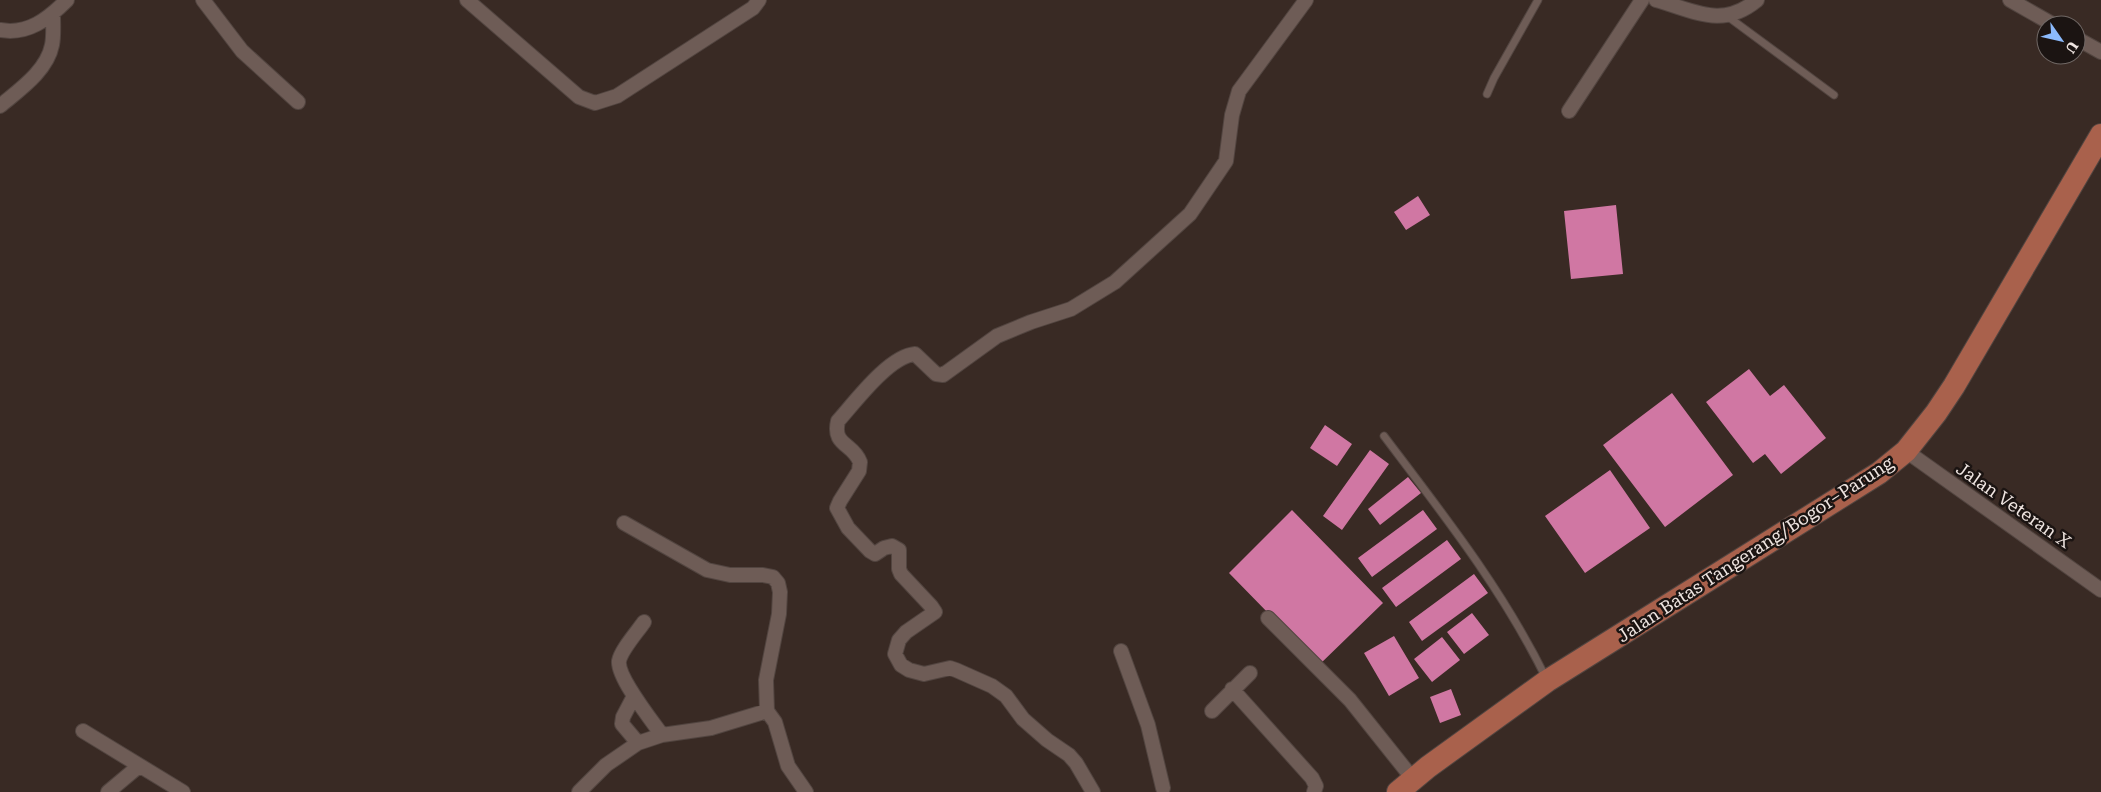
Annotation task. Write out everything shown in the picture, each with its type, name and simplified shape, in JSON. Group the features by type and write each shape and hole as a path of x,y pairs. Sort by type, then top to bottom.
{"main road":[{"name":"Jalan Batas Tangerang/Bogor–Parung","path":"1406,786 1547,681 1879,473 1906,451 1936,413 1968,364 2101,136"}],"street":[{"path":"0,30 25,30 53,14 67,0"},
{"path":"203,0 242,51 298,102"},
{"path":"467,0 579,97 595,103 617,96 753,8 759,0"},
{"path":"1093,792 1069,755 1023,719 1006,696 992,686 950,668 918,674 909,670 897,660 895,649 902,636 934,612 899,569 899,550 892,546 884,548 875,554 842,520 838,508 840,500 859,471 860,462 858,457 840,442 835,431 838,421 881,375 898,360 915,354 936,374 943,375 997,336 1079,304 1115,282 1148,254 1190,214 1224,165 1237,96 1306,0"},
{"path":"1569,111 1642,0"},
{"path":"1656,0 1711,16 1727,16 1746,9 1757,0"},
{"path":"2010,0 2036,15"},
{"path":"0,106 32,78 49,57 53,44 53,14"},
{"path":"2086,44 2101,52"},
{"name":"Jalan Veteran X","path":"1906,451 2101,590"},
{"path":"624,523 707,570 730,575 763,575 772,578 778,583 780,592 779,614 766,680 767,711 774,722 788,766 806,792"},
{"path":"1268,618 1350,700 1406,786"},
{"path":"644,622 619,661 620,670 634,696 662,735"},
{"path":"1121,651 1148,725 1161,791"},
{"path":"1212,711 1250,672"},
{"path":"1232,689 1312,778 1316,786 1314,792"},
{"path":"634,696 623,717 622,724 638,743"},
{"path":"579,792 606,764 638,743 662,735 711,728 767,711"},
{"path":"83,731 183,792"},
{"path":"108,792 138,766"}],"lane":[{"path":"1487,94 1538,0"},
{"path":"1727,16 1834,95"},
{"path":"1384,436 1461,537 1508,606 1547,681"}],"building":[{"path":"1418,196 1430,215 1406,230 1394,212"},
{"path":"1616,205 1623,274 1571,279 1564,211"},
{"path":"1749,369 1770,396 1784,385 1826,438 1781,474 1765,454 1753,463 1706,402"},
{"path":"1672,393 1733,475 1665,527 1603,445"},
{"path":"1325,425 1352,444 1337,466 1310,448"},
{"path":"1370,450 1389,464 1342,530 1323,516"},
{"path":"1610,470 1650,528 1585,573 1545,516"},
{"path":"1408,477 1421,493 1380,525 1368,509"},
{"path":"1292,510 1383,603 1319,665 1229,573"},
{"path":"1423,510 1437,529 1372,577 1358,558"},
{"path":"1447,540 1461,559 1396,607 1382,588"},
{"path":"1474,574 1488,593 1422,641 1409,622"},
{"path":"1472,613 1489,635 1464,654 1447,632"},
{"path":"1394,636 1419,678 1389,696 1364,653"},
{"path":"1442,637 1460,660 1432,682 1414,659"},
{"path":"1451,689 1461,715 1440,723 1430,697"}]}
